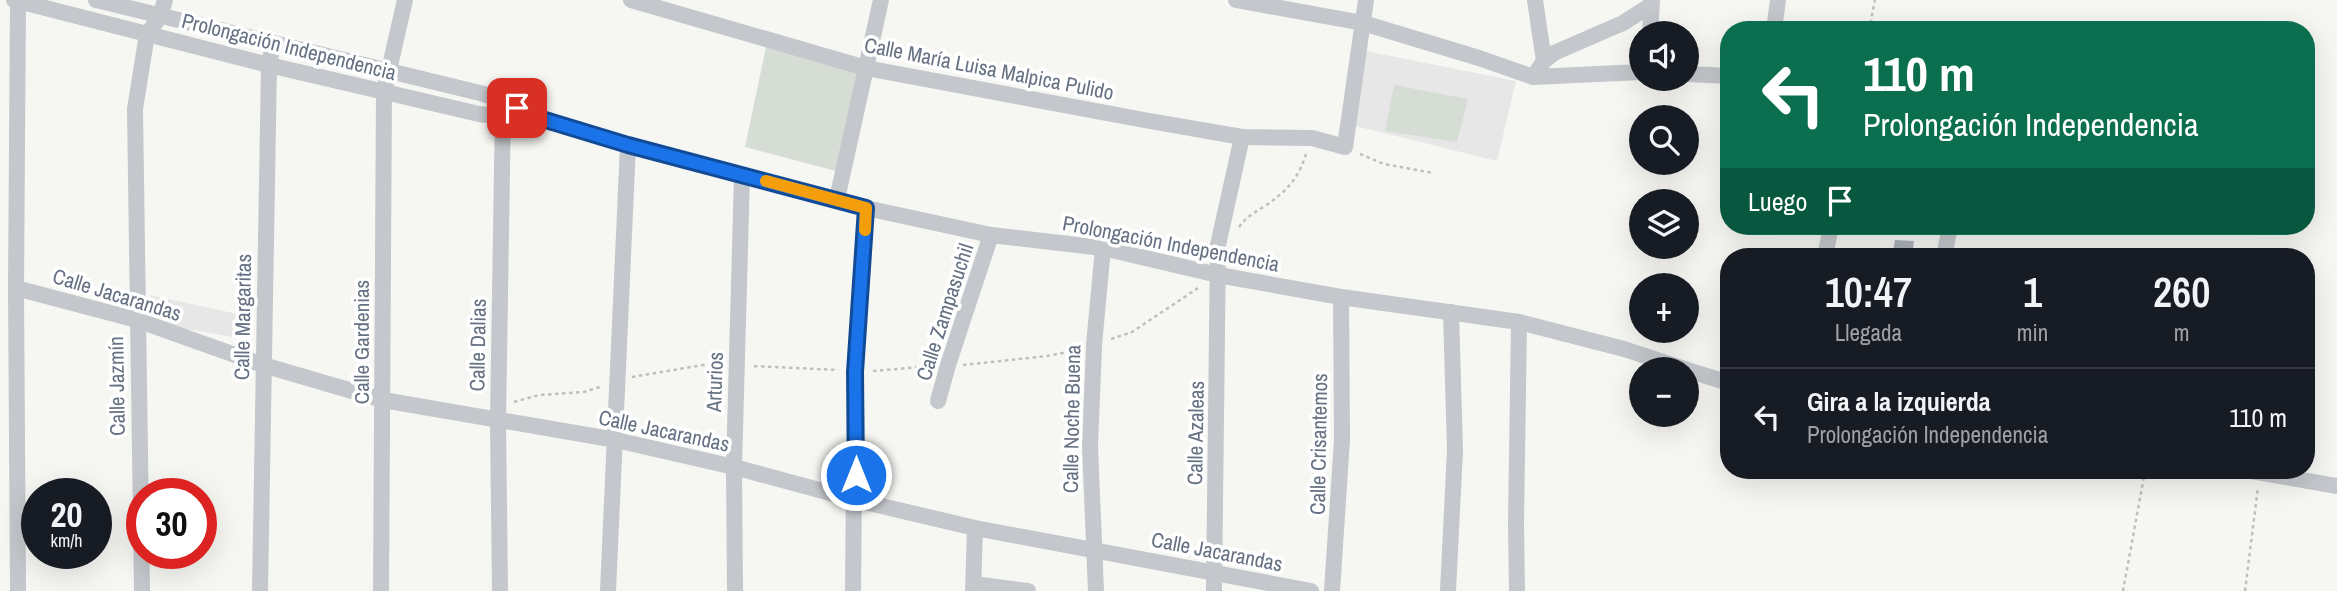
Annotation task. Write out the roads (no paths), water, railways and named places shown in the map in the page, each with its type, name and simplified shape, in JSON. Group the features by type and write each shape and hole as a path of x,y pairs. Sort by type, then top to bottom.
{"street":[{"name":"Prolongación Independencia","path":"96,0 388,72 628,145 866,208 991,235 1103,248 1218,275 1341,297 1519,322 1648,357"},
{"path":"160,17 165,0"},
{"name":"Calle Gardenias","path":"381,591 384,92 405,0"},
{"name":"Calle María Luisa Malpica Pulido","path":"631,0 866,68 1051,104 1242,136 1312,138 1345,147 1363,23"},
{"path":"837,199 881,0"},
{"path":"1236,0 1363,23 1533,77 1629,73"},
{"path":"1363,23 1366,0"},
{"path":"1535,0 1544,61"},
{"path":"1775,21 1778,0"},
{"name":"Prolongación Independencia","path":"16,1 41,5 269,65 384,92 503,109"},
{"path":"16,1 18,591"},
{"path":"1533,77 1544,61 1554,53 1623,23 1651,3"},
{"path":"1650,21 1651,3"},
{"name":"Calle Jazmín","path":"142,591 135,109 147,34 160,17"},
{"name":"Calle Margaritas","path":"260,591 269,65 273,44"},
{"path":"1699,75 1720,76"},
{"name":"Calle Dalias","path":"499,591 498,421 503,109"},
{"name":"Calle Azaleas","path":"1214,591 1218,245 1242,136"},
{"path":"608,591 628,145"},
{"name":"Arturios","path":"735,591 734,467 741,175"},
{"path":"853,591 856,500 855,372 866,208"},
{"name":"Calle Zampasuchil","path":"938,401 991,235"},
{"name":"Calle Noche Buena","path":"1096,591 1090,433 1094,345 1103,248"},
{"name":"Calle Jacarandas","path":"16,288 137,320 262,365 383,400 615,440 975,528 1311,591"},
{"name":"Calle Crisantemos","path":"1332,591 1342,440 1341,297"},
{"path":"1448,591 1455,450 1451,312"},
{"path":"1517,591 1519,322"},
{"name":"Prolongación Independencia","path":"1699,374 1720,380"},
{"path":"2296,479 2337,486"},
{"path":"975,528 974,587 1028,591"}]}
